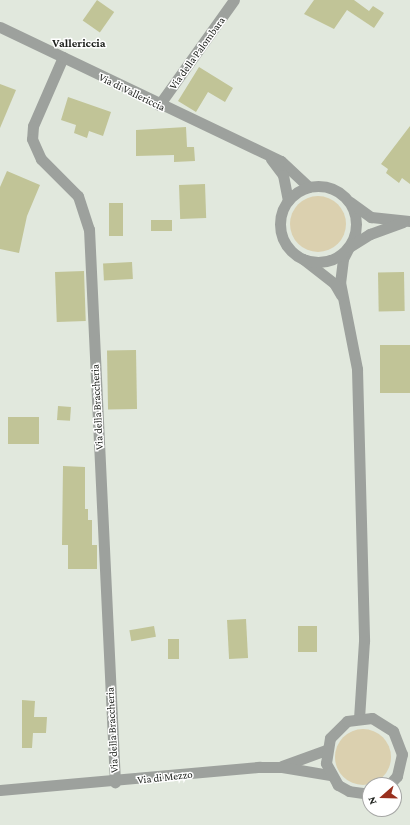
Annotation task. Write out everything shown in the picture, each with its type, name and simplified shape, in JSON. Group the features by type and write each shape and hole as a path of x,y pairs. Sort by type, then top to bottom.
{"street":[{"name":"Via della Palombara","path":"159,105 234,0"},
{"name":"Via di Vallericcia","path":"0,28 63,57 159,105 264,153 289,166 309,187"},
{"name":"Via della Braccheria","path":"63,57 31,134 41,159 78,196 89,229 115,782"},
{"name":"Via di Vallericcia","path":"264,153 283,175 288,201"},
{"path":"342,297 334,283 303,259 282,237 280,222 288,201 309,187 331,188 371,217 408,221"},
{"path":"348,200 356,226 340,271 342,297 357,369 364,641 359,718"},
{"path":"303,259 328,261 370,234 408,221"},
{"path":"362,793 348,792 330,775 326,750 337,728 359,718 383,723 393,731 402,754 405,767 396,777"},
{"name":"Via di Mezzo","path":"0,790 115,782 282,766 326,750"},
{"name":"Via di Mezzo","path":"282,766 330,775"}],"shaded area":[{"path":"318,196 329,198 338,204 344,213 346,224 344,235 338,244 329,250 318,252 307,250 298,244 292,235 290,224 292,213 298,204 307,198"},
{"path":"363,729 374,731 383,737 389,746 391,757 389,768 383,777 362,777 362,785 352,783 343,777 337,768 335,757 337,746 343,737 352,731"}],"building":[{"path":"97,0 114,12 100,33 83,20"},
{"path":"314,0 354,0 369,11 373,6 384,13 374,28 347,10 334,29 304,14"},
{"path":"199,67 233,88 225,102 208,92 196,112 178,101"},
{"path":"0,84 16,90 0,128"},
{"path":"68,97 111,112 103,136 89,131 87,138 74,133 76,125 61,120"},
{"path":"410,126 410,184 402,178 399,183 386,173 388,169 381,164"},
{"path":"186,127 187,147 194,147 195,161 174,162 174,155 136,156 136,130"},
{"path":"7,171 40,185 27,216 19,253 0,249 0,187"},
{"path":"205,184 206,218 180,219 179,185"},
{"path":"109,203 123,203 123,236 109,236"},
{"path":"151,220 172,220 172,231 151,231"},
{"path":"132,262 133,279 104,280 103,264"},
{"path":"84,271 86,321 57,322 55,272"},
{"path":"378,272 404,272 405,311 379,311"},
{"path":"380,345 410,345 410,393 380,393"},
{"path":"136,350 137,409 108,409 107,351"},
{"path":"58,406 71,407 70,421 57,420"},
{"path":"8,417 39,417 39,444 8,444"},
{"path":"63,466 85,467 85,509 88,509 88,520 92,520 92,545 97,545 97,569 68,569 68,545 62,545"},
{"path":"246,619 248,658 229,659 227,620"},
{"path":"154,626 156,637 131,641 129,630"},
{"path":"298,626 317,626 317,652 298,652"},
{"path":"168,639 179,639 179,659 168,659"},
{"path":"22,700 35,701 34,717 47,717 46,733 33,733 32,748 22,748"}],"district":[{"name":"Vallericcia","path":"79,44"}]}
